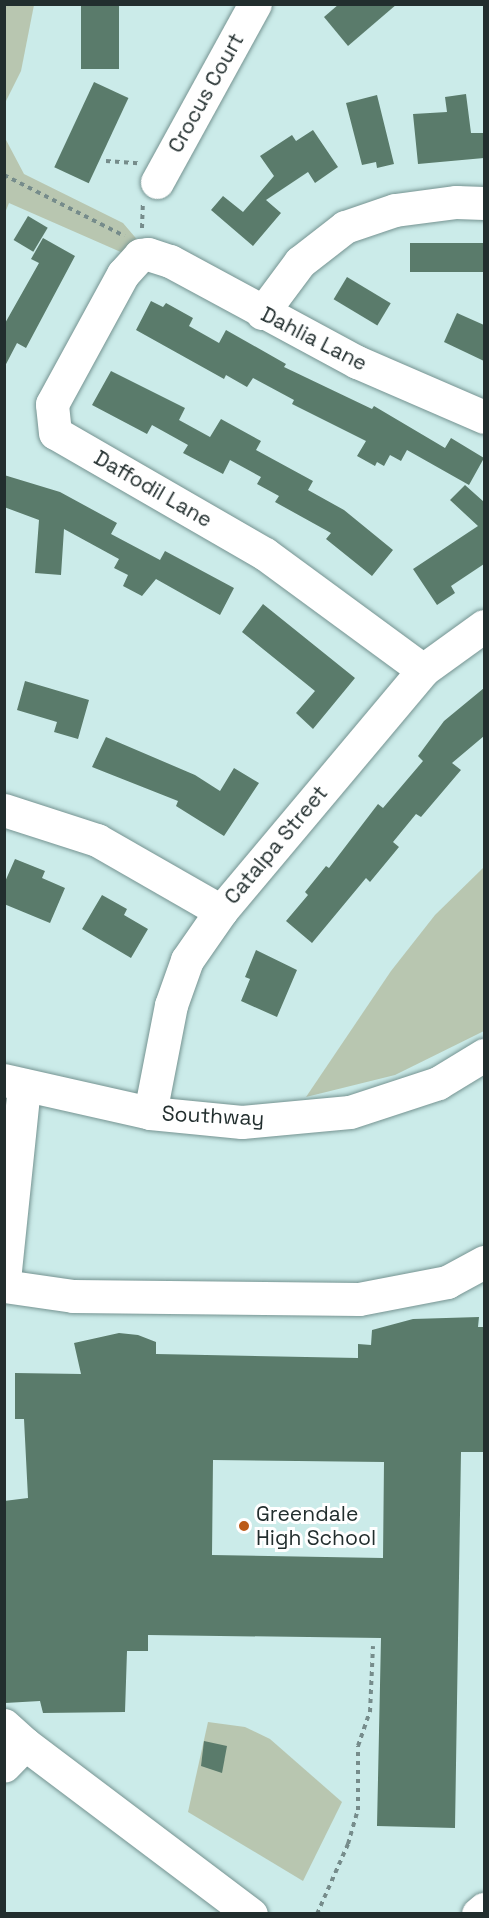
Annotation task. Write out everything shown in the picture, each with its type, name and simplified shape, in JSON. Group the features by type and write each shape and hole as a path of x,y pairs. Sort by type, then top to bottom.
{"street":[{"name":"Crocus Court","path":"157,182 255,4"},
{"path":"262,313 300,262 345,228 395,210 456,202 484,203"},
{"name":"Dahlia Lane","path":"141,250 170,261 262,313 357,362 484,417"},
{"name":"Daffodil Lane","path":"141,250 123,274 52,404 55,433 265,554 423,670"},
{"name":"Catalpa Street","path":"150,1113 171,1005 187,960 221,911 423,670 484,626"},
{"path":"4,810 97,840 221,911"},
{"name":"Southway","path":"14,1082 150,1113 242,1122 350,1113 438,1083 484,1055"},
{"path":"4,1280 14,1082"},
{"path":"4,1286 73,1296 359,1299 447,1282 484,1262"},
{"path":"11,1745 251,1914"},
{"path":"478,1914 484,1909"}],"path":[{"path":"4,175 141,250 143,204 157,182"},
{"path":"317,1914 348,1844 358,1810 358,1746 369,1712 373,1646"}],"green space":[{"path":"5,4 34,5 21,71 5,103"},
{"path":"5,138 24,174 123,223 140,243 123,253 9,203 5,213"},
{"path":"484,867 484,1031 395,1075 306,1097 391,971 435,915"},
{"path":"208,1722 245,1727 270,1739 342,1802 303,1881 188,1812"}],"building":[{"path":"81,4 119,4 119,69 81,69"},
{"path":"339,4 397,4 348,46 324,17"},
{"path":"94,82 128,98 89,183 54,167"},
{"path":"466,94 471,133 484,133 484,158 418,164 413,114 447,112 445,97"},
{"path":"377,95 394,164 377,168 376,162 362,165 346,103"},
{"path":"313,130 338,167 315,183 308,172 266,200 281,213 253,246 211,210 223,196 243,212 274,176 260,156 292,135 296,141"},
{"path":"28,216 48,228 33,252 14,240"},
{"path":"43,238 75,256 26,348 17,343 4,368 4,325 39,263 31,259"},
{"path":"410,243 484,243 484,272 410,272"},
{"path":"347,277 391,303 377,326 334,299"},
{"path":"151,301 163,307 166,303 193,318 189,326 219,343 226,330 286,364 284,367 372,409 374,406 445,448 451,438 484,458 469,485 407,450 401,461 390,455 384,466 377,462 375,466 357,456 366,441 292,404 294,400 253,378 247,387 226,375 224,379 136,330"},
{"path":"457,313 484,325 484,361 444,342"},
{"path":"111,371 185,408 179,420 210,437 221,419 261,441 256,450 313,481 308,490 344,510 393,550 372,576 326,539 331,533 275,502 279,496 257,484 261,477 230,460 223,474 183,453 188,445 152,425 147,434 92,405"},
{"path":"4,475 60,492 117,523 111,534 160,560 165,551 234,588 220,615 156,579 142,596 123,586 128,575 114,568 119,559 64,529 61,575 35,573 39,520 4,507"},
{"path":"465,485 484,502 484,564 451,586 455,593 437,605 413,569 478,526 450,500"},
{"path":"263,604 355,678 313,729 296,713 315,691 242,632"},
{"path":"25,681 89,700 78,739 54,732 57,722 17,710"},
{"path":"484,688 484,736 452,763 461,770 421,817 416,814 393,842 399,847 370,882 366,878 312,943 286,921 308,895 305,892 326,866 329,868 378,804 383,808 423,761 418,756 444,721"},
{"path":"106,737 195,775 220,791 234,768 259,783 224,836 176,806 178,801 92,767"},
{"path":"15,859 45,871 42,878 65,888 50,923 4,904 4,884"},
{"path":"102,895 127,909 124,915 148,929 131,958 82,929"},
{"path":"256,950 297,970 277,1017 241,1001 250,979 245,977"},
{"path":"479,1317 478,1327 484,1327 484,1452 461,1452 455,1828 377,1826 381,1638 148,1635 148,1651 127,1651 125,1712 43,1713 40,1701 5,1703 4,1501 28,1498 24,1419 15,1419 15,1373 81,1374 74,1343 119,1333 138,1335 156,1342 156,1354 358,1358 358,1344 371,1345 372,1330 413,1319","holes":["213,1460 384,1462 383,1558 212,1555"]},
{"path":"204,1741 227,1746 222,1773 201,1766"}],"place":[{"name":"Greendale High School","path":"244,1526"}]}
